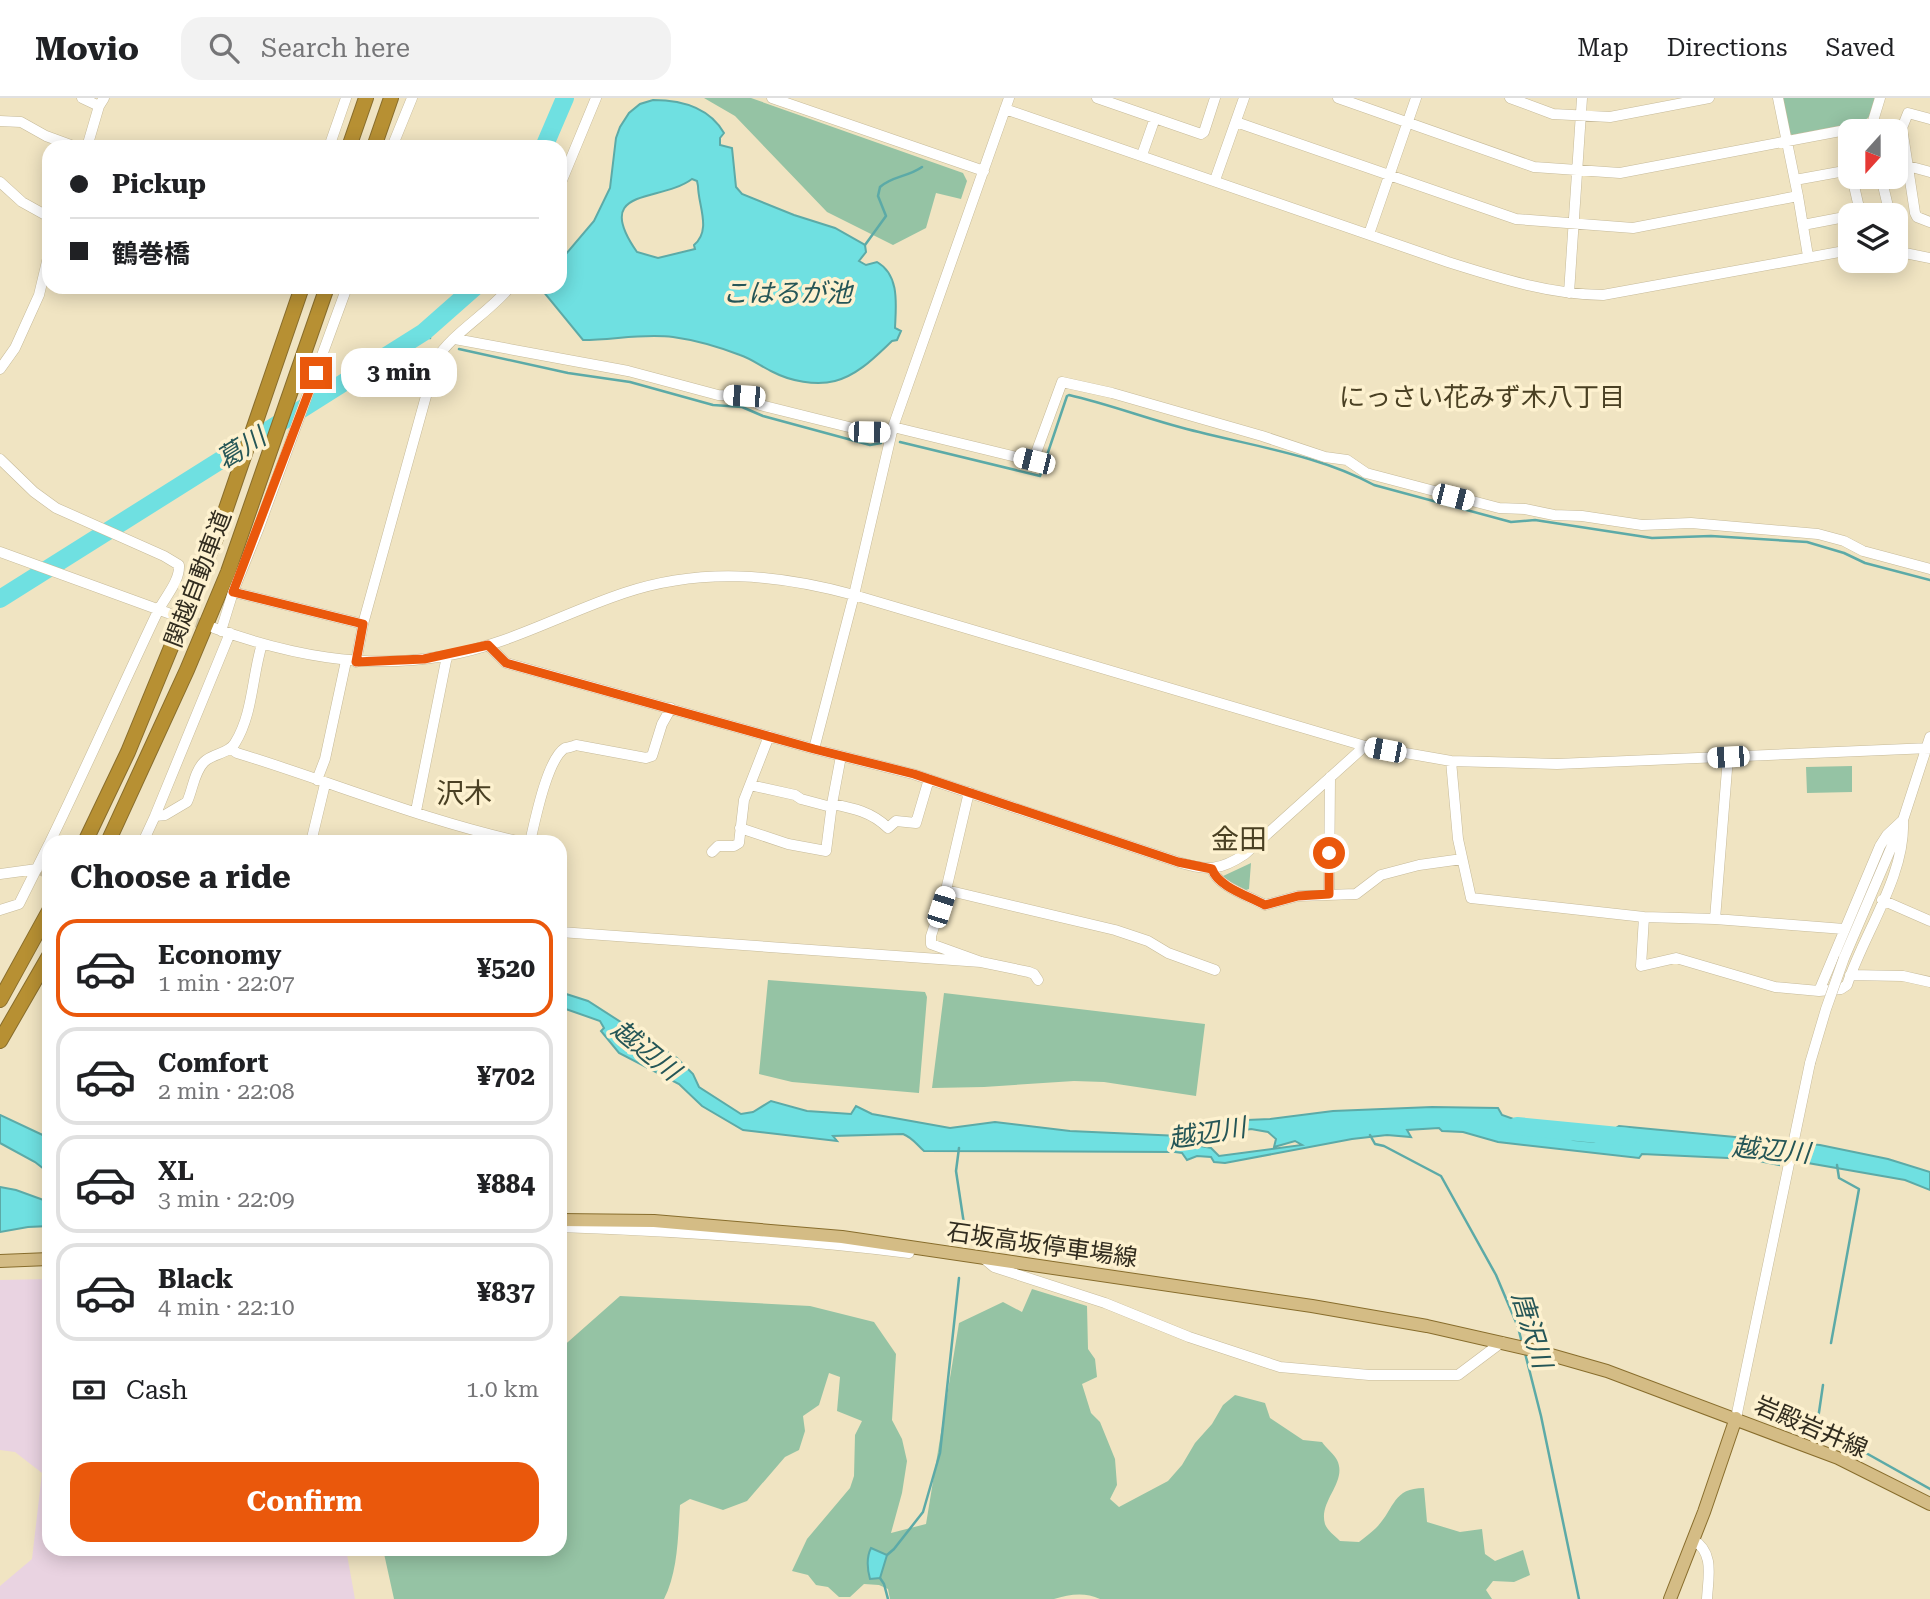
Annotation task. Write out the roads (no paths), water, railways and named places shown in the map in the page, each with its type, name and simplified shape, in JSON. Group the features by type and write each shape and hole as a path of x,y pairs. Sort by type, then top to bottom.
{"highway":[{"path":"351,140 366,98"},
{"path":"376,140 391,98"},
{"name":"関越自動車道","path":"88,835 128,752 205,563 300,294"},
{"name":"関越自動車道","path":"111,835 187,670 228,572 325,294"},
{"path":"0,1000 42,924"},
{"path":"0,1041 42,969"}],"main road":[{"name":"石坂高坂停車場線","path":"567,1220 654,1221 767,1230 977,1256 1312,1306 1427,1326 1537,1351 1607,1371 1736,1418"},
{"path":"0,1261 42,1259"},
{"name":"岩殿岩井線","path":"1670,1599 1736,1418 1838,1458 1930,1504"}],"street":[{"path":"82,98 101,102 89,140"},
{"path":"331,140 346,98"},
{"path":"395,140 412,98"},
{"path":"567,168 596,98"},
{"path":"772,98 984,171"},
{"path":"1097,98 1203,134 1215,98"},
{"path":"1215,180 1244,98"},
{"path":"1338,98 1534,167 1620,173 1838,134"},
{"path":"1369,234 1416,98"},
{"path":"1510,98 1553,114 1610,117 1709,98"},
{"path":"1569,293 1582,98"},
{"path":"1778,98 1808,256"},
{"path":"1875,119 1880,98"},
{"path":"814,749 854,595 892,429 1007,103 1142,155 1495,277 1569,293 1603,295 1838,252"},
{"path":"1905,119 1912,113 1930,119"},
{"path":"1142,155 1155,118"},
{"path":"0,121 21,122 57,140"},
{"path":"1236,122 1517,219 1633,228 1798,196"},
{"path":"1930,172 1908,166 1917,218 1930,222"},
{"path":"1795,180 1838,172"},
{"path":"0,182 22,202 42,213"},
{"path":"1803,225 1838,218"},
{"path":"1908,253 1930,258"},
{"path":"0,369 15,348 42,282"},
{"path":"146,835 222,631 233,592 344,294"},
{"path":"313,835 325,759 436,360 445,347 494,306 504,294"},
{"path":"455,338 628,371 718,395 747,397 760,405 869,432 892,429 1034,461 1062,382 1112,393 1325,457 1347,460 1366,473 1499,508 1642,525 1691,523 1818,534 1844,541 1863,551 1930,569"},
{"path":"0,459 51,505 164,555 180,565 180,573 163,611 54,835"},
{"path":"0,552 163,611"},
{"path":"222,631 292,653 351,662 402,661 447,656 488,645 623,593 651,585 696,577 756,576 778,578 854,595 1365,746 1451,761 1556,764 1928,748"},
{"path":"233,592 363,624"},
{"path":"155,816 165,815 187,802 199,768 211,757 232,749 248,710 262,644"},
{"path":"488,645 506,663 929,779 1178,862 1212,869 1227,865 1245,854 1365,746"},
{"path":"416,811 447,656"},
{"path":"532,835 542,792 559,754 566,748 576,746 646,758 652,756 662,724 671,708"},
{"path":"712,852 718,846 734,846 739,843 741,813 769,736"},
{"path":"1736,1418 1810,1063 1844,958 1903,820 1930,737"},
{"path":"232,749 321,782 494,835"},
{"path":"740,828 788,844 826,851 831,805 841,756"},
{"path":"1715,919 1728,757"},
{"path":"1451,761 1454,810 1471,898 1644,917 1715,919 1844,929"},
{"path":"1329,894 1330,777"},
{"path":"750,785 795,795 801,799 863,811 880,820 888,828 896,821 916,823 929,779"},
{"path":"969,792 946,890 930,936 931,944 981,962"},
{"path":"1644,917 1641,966 1676,958 1775,987 1819,991 1845,988 1902,848 1905,839 1903,820"},
{"path":"1819,991 1880,846 1903,820"},
{"path":"473,835 474,830"},
{"path":"0,911 19,904 42,859"},
{"path":"1212,869 1214,876 1221,881 1265,905 1298,896 1356,894 1381,874 1462,859"},
{"path":"0,874 37,869"},
{"path":"946,890 1115,930 1215,970"},
{"path":"1882,900 1930,921"},
{"path":"567,932 981,962 1029,972 1038,980"},
{"path":"1850,975 1903,976 1930,982"},
{"path":"567,1227 670,1231 794,1240 943,1256 977,1256 994,1267 1105,1303 1189,1337 1280,1367 1369,1375 1458,1375 1508,1344"},
{"path":"1693,1540 1704,1548 1708,1556 1707,1599"}],"water":[{"name":"こはるが池","path":"653,100 683,104 702,111 718,124 724,133 720,138 720,145 732,148 736,187 742,194 835,228 865,245 866,252 859,261 866,265 877,262 890,275 893,283 896,300 895,328 901,331 897,340 892,341 866,365 851,374 835,381 820,383 787,378 740,355 681,338 650,336 583,340 545,294 567,294 567,253 594,221 610,188 616,138 629,113 640,104","holes":["692,179 697,181 703,217 702,232 694,245 695,249 658,258 637,252 625,231 622,216 626,206 635,200"]},
{"path":"567,994 588,1001 677,1058 693,1074 699,1087 741,1114 753,1112 771,1101 807,1111 851,1114 856,1106 872,1114 950,1128 995,1122 1070,1131 1180,1136 1224,1121 1270,1119 1333,1111 1432,1107 1498,1108 1502,1115 1574,1140 1594,1142 1619,1126 1820,1145 1888,1159 1930,1172 1930,1190 1905,1180 1779,1158 1779,1165 1749,1159 1642,1154 1639,1158 1498,1142 1463,1132 1442,1131 1439,1128 1407,1130 1411,1137 1387,1135 1352,1139 1225,1163 1214,1162 1211,1157 1197,1156 1187,1160 1182,1153 1175,1152 924,1151 903,1134 833,1136 837,1141 743,1130 702,1106 679,1084 619,1053 601,1031 604,1028 600,1021 567,1009","holes":["1251,1129 1268,1132 1276,1139 1274,1147 1295,1141 1302,1145 1219,1156 1211,1148 1190,1144 1203,1137"]},
{"path":"0,1115 42,1135 42,1168 35,1162 0,1143"},
{"path":"0,1187 42,1199 42,1226 0,1232"},
{"path":"871,1548 887,1555 880,1578 870,1579 868,1556"}],"waterway":[{"name":"葛川","path":"547,140 565,98"},
{"path":"865,245 886,216 878,196 880,187 922,167"},
{"name":"葛川","path":"0,599 424,332 467,294"},
{"path":"424,332 430,338"},
{"path":"459,349 568,373 630,382 713,405 742,407 763,416 870,445 881,443"},
{"path":"900,442 1040,476 1069,395 1183,428 1310,459 1374,485 1511,522 1535,520 1652,538 1711,536 1807,542 1844,553 1865,563 1930,580"},
{"name":"越辺川","path":"1517,1126 1629,1137"},
{"name":"唐沢川","path":"1370,1135 1375,1144 1384,1146 1441,1176 1496,1275 1522,1343"},
{"path":"959,1148 956,1171 964,1224"},
{"path":"1831,1343 1859,1189 1839,1178 1837,1165"},
{"path":"887,1555 923,1512 940,1453 959,1278"},
{"name":"唐沢川","path":"1525,1353 1541,1416 1579,1599"},
{"path":"1823,1385 1818,1419 1841,1439 1930,1489"},
{"path":"880,1578 888,1599"}],"tunnel":[{"path":"168,613 210,627"},
{"path":"37,869 42,871"}],"district":[{"name":"にっさい花みず木八丁目","path":"1482,397"},
{"name":"沢木","path":"464,793"},
{"name":"金田","path":"1239,839"}]}
